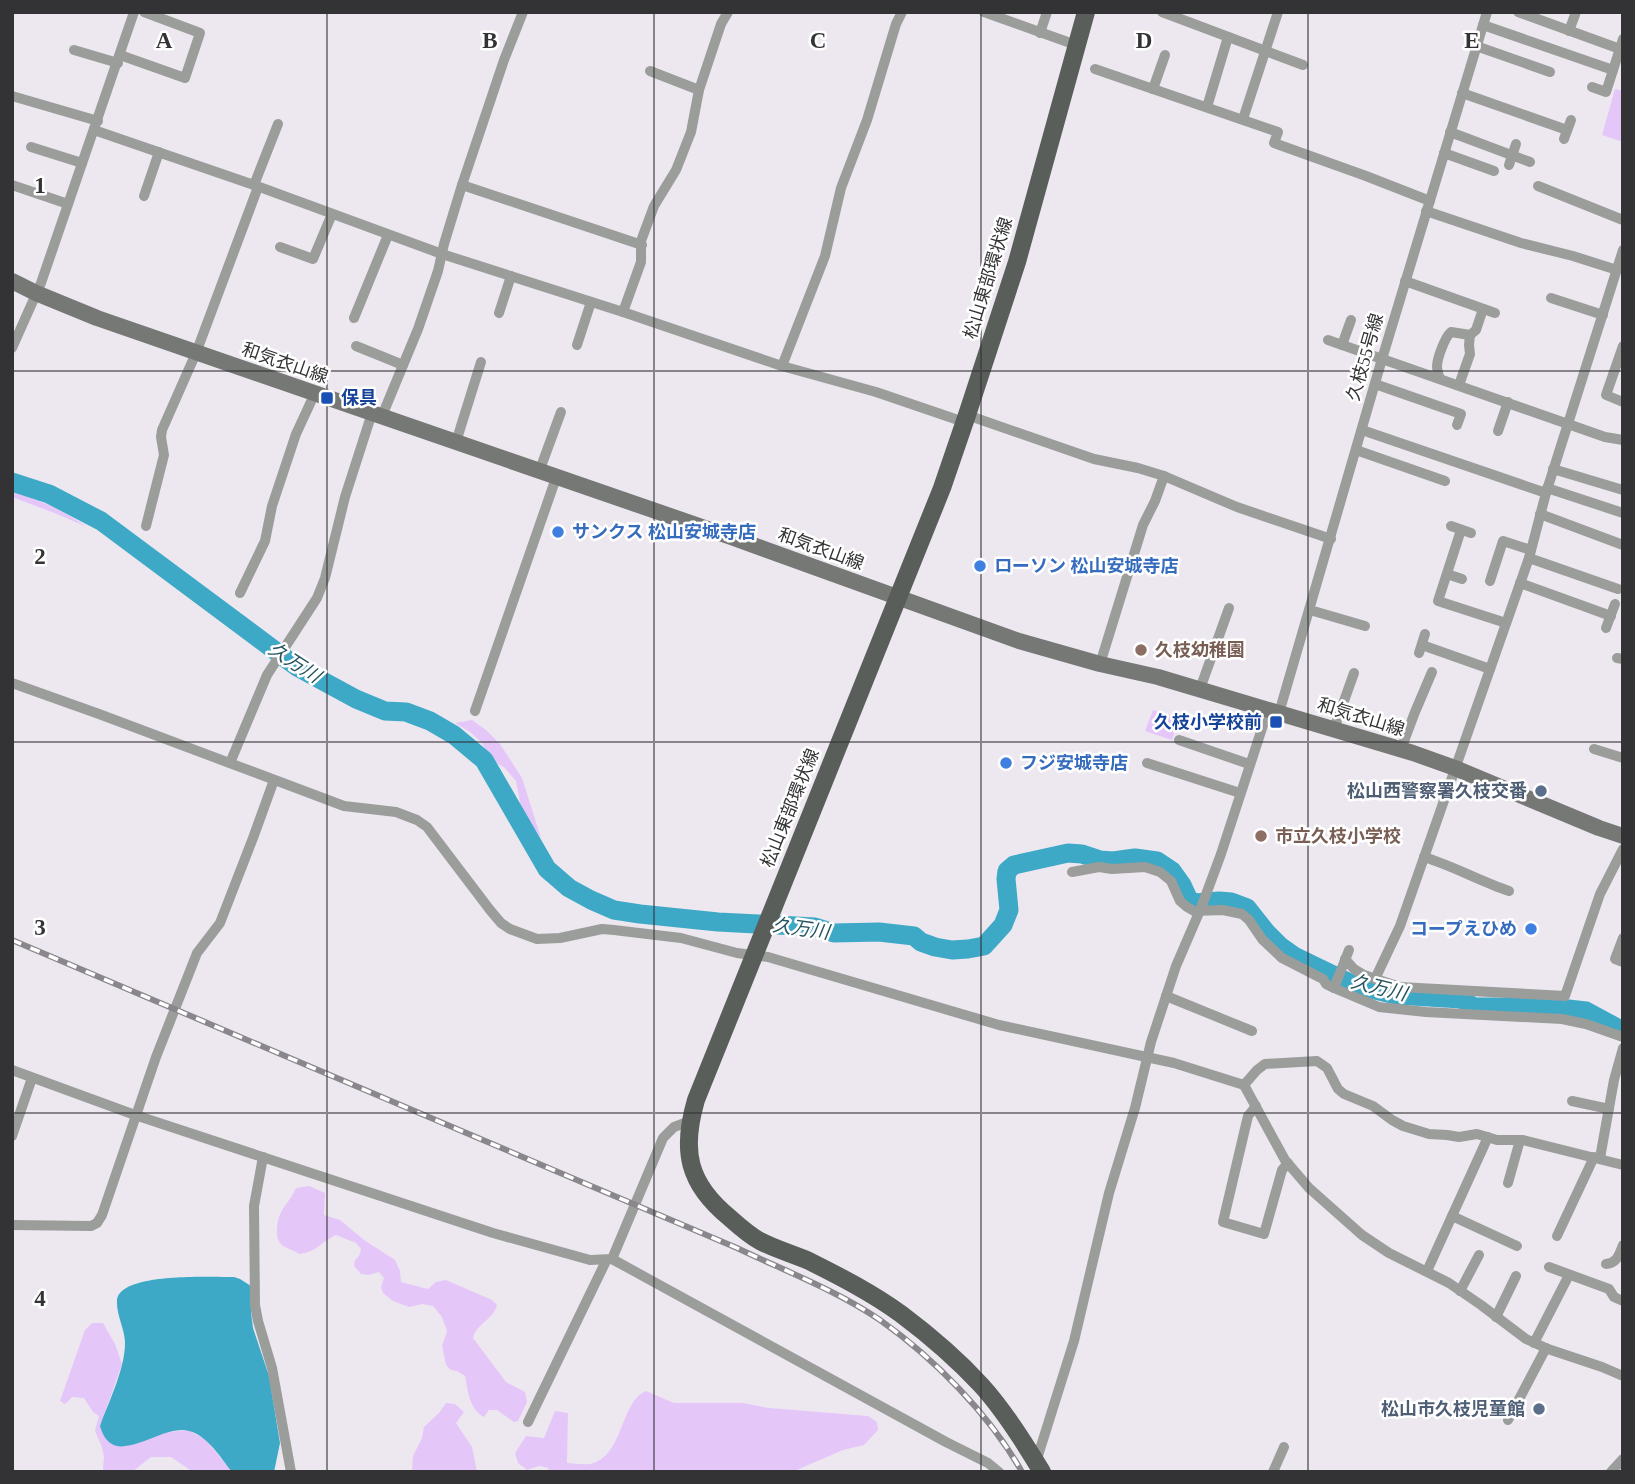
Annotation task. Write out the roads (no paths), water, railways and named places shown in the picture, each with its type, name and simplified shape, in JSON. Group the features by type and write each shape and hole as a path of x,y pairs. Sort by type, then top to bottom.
{"main road":[{"name":"松山東部環状線","path":"1039,1467 983,1387 928,1336 874,1296 848,1281 760,1241 715,1206 695,1177 689,1144 690,1121 696,1100 942,488 1017,262 1086,12"},
{"name":"和気衣山線","path":"12,281 97,318 718,533 1019,641 1200,690 1402,750 1455,768 1623,836"}],"street":[{"path":"12,348 41,283 134,12"},
{"path":"74,50 119,59 185,78 200,33 145,12"},
{"path":"230,763 267,675 317,598 325,578 345,497 377,414 403,365 418,329 462,185 523,12"},
{"path":"622,312 640,262 641,241 654,206 676,170 691,132 699,90 721,24 728,12"},
{"path":"782,366 825,256 841,188 867,120 902,12"},
{"path":"985,12 1017,18 1040,33 1076,45"},
{"path":"1040,33 1047,12"},
{"path":"1162,12 1303,65"},
{"path":"1242,120 1278,12"},
{"name":"久枝55号線","path":"1039,1467 1074,1341 1109,1193 1135,1108 1151,1042 1175,966 1202,906 1250,764 1273,711 1310,610 1405,281 1487,12"},
{"path":"1518,12 1569,31 1621,44 1606,92 1592,87"},
{"path":"1569,31 1576,12"},
{"path":"1483,25 1613,69"},
{"path":"1207,107 1228,37"},
{"path":"1476,46 1550,72"},
{"path":"1153,89 1166,55"},
{"path":"1095,68 1278,132 1274,143 1366,176 1428,206 1521,243 1617,270"},
{"path":"650,71 699,90"},
{"path":"1462,93 1525,120 1567,130"},
{"path":"12,96 442,254 782,366 966,418 1094,459 1164,476 1237,507 1331,539"},
{"path":"146,526 164,454 162,430 196,353 278,124"},
{"path":"1450,132 1530,162"},
{"path":"31,147 82,163"},
{"path":"144,196 159,152"},
{"path":"1444,153 1494,171"},
{"path":"12,185 68,204"},
{"path":"462,185 642,245"},
{"path":"1538,187 1623,220"},
{"path":"280,247 313,259 332,214"},
{"path":"354,318 388,235"},
{"path":"1375,979 1399,926 1530,554 1546,491 1623,250"},
{"path":"499,313 511,276"},
{"path":"1405,281 1495,313"},
{"path":"1551,298 1603,316"},
{"path":"577,345 591,302"},
{"path":"1459,386 1470,354 1470,335 1476,330 1483,309"},
{"path":"1342,345 1351,320"},
{"path":"1440,379 1438,362 1447,335 1451,332 1470,335"},
{"path":"1328,340 1605,437 1623,440"},
{"path":"356,346 403,365"},
{"path":"1623,346 1606,396 1623,402"},
{"path":"456,442 481,362"},
{"path":"1375,384 1461,414 1457,425"},
{"path":"240,593 265,541 271,506 296,434 315,393"},
{"path":"1498,431 1508,402"},
{"path":"540,472 561,412"},
{"path":"1362,430 1546,491 1623,513"},
{"path":"1356,450 1445,481"},
{"path":"1553,469 1623,490"},
{"path":"1100,663 1143,525 1164,476"},
{"path":"475,711 556,478"},
{"path":"1540,514 1623,545"},
{"path":"1461,529 1438,601 1466,615 1506,623"},
{"path":"1489,573 1503,541 1618,589"},
{"path":"1447,574 1462,579"},
{"path":"1520,583 1613,610 1606,628"},
{"path":"1200,690 1229,608"},
{"path":"1310,610 1365,626"},
{"path":"1422,644 1490,669"},
{"path":"1402,750 1432,672"},
{"path":"1334,729 1354,673"},
{"path":"12,684 344,806 396,812 417,820 427,827 500,923 529,938 547,940 590,931 614,930 681,939 737,953 755,950 768,957 999,1025 1174,1063 1244,1085 1288,1163 1317,1195 1362,1235 1389,1253 1460,1291 1526,1339 1623,1377"},
{"path":"1180,740 1250,764"},
{"path":"1594,748 1623,758"},
{"path":"1148,761 1182,779 1240,793"},
{"path":"12,1225 91,1226 97,1223 156,1057 197,953 220,923 274,780"},
{"path":"1334,986 1346,958 1354,969 1400,987 1565,996 1600,894 1623,849"},
{"path":"1424,857 1509,891"},
{"path":"1072,872 1099,867 1145,867 1160,872 1171,881 1180,901 1194,911 1202,906 1242,914 1282,958 1323,979 1326,984 1380,1007 1562,1019 1607,1030 1623,1037"},
{"path":"1623,938 1615,959 1623,962"},
{"path":"1166,996 1252,1031"},
{"path":"1557,1237 1597,1157 1621,1066 1623,1048"},
{"path":"1244,1085 1265,1064 1317,1061 1327,1068 1338,1089 1344,1094 1373,1106 1403,1126 1429,1134 1459,1137 1477,1134 1488,1138 1520,1140 1623,1165"},
{"path":"12,1070 135,1115 494,1233 590,1261 609,1260 988,1463 999,1472"},
{"path":"12,1136 32,1078"},
{"path":"1572,1101 1609,1109"},
{"path":"1256,1105 1248,1116 1223,1222 1264,1234 1282,1170 1288,1163"},
{"path":"528,1422 609,1260 663,1138 674,1127 690,1121"},
{"path":"1427,1271 1488,1138"},
{"path":"1508,1183 1520,1140"},
{"path":"263,1157 254,1206 256,1305 272,1368 291,1472"},
{"path":"1452,1216 1517,1246"},
{"path":"1606,1264 1613,1264 1617,1259 1620,1240"},
{"path":"1460,1291 1479,1255"},
{"path":"1549,1267 1609,1289 1614,1297 1623,1301"},
{"path":"1534,1343 1569,1275"},
{"path":"1496,1317 1516,1276"},
{"path":"1508,1420 1546,1348"},
{"path":"1273,1472 1284,1447"},
{"path":"1611,1472 1623,1460"}],"water":[{"path":"234,1277 251,1286 253,1328 269,1376 280,1443 274,1472 232,1472 208,1442 189,1431 177,1430 126,1446 115,1445 106,1439 100,1426 124,1353 125,1338 117,1306 122,1291 150,1280"}],"waterway":[{"name":"久万川","path":"12,482 49,494 101,521 297,667 356,699 385,711 406,712 430,721 454,735 484,760 547,869 569,888 614,910 718,922 815,927 834,933 879,932 914,936 935,947 968,949 984,946 1003,925 1009,910 1007,871 1014,865 1068,853 1113,861 1135,858 1157,861 1172,871 1189,900 1196,903 1231,902 1247,908 1280,946 1294,956 1354,985 1396,995 1461,999 1474,1007 1524,1004 1586,1011 1623,1031"}],"railway":[{"path":"12,940 737,1248 846,1299 900,1335 940,1370 994,1430 1022,1472"}],"place":[{"name":"保具","path":"327,398"},
{"name":"サンクス 松山安城寺店","path":"558,532"},
{"name":"ローソン 松山安城寺店","path":"980,566"},
{"name":"久枝幼稚園","path":"1141,650"},
{"name":"久枝小学校前","path":"1276,722"},
{"name":"フジ安城寺店","path":"1006,763"},
{"name":"松山西警察署久枝交番","path":"1541,791"},
{"name":"市立久枝小学校","path":"1261,836"},
{"name":"コープえひめ","path":"1531,929"},
{"name":"松山市久枝児童館","path":"1539,1409"}]}
